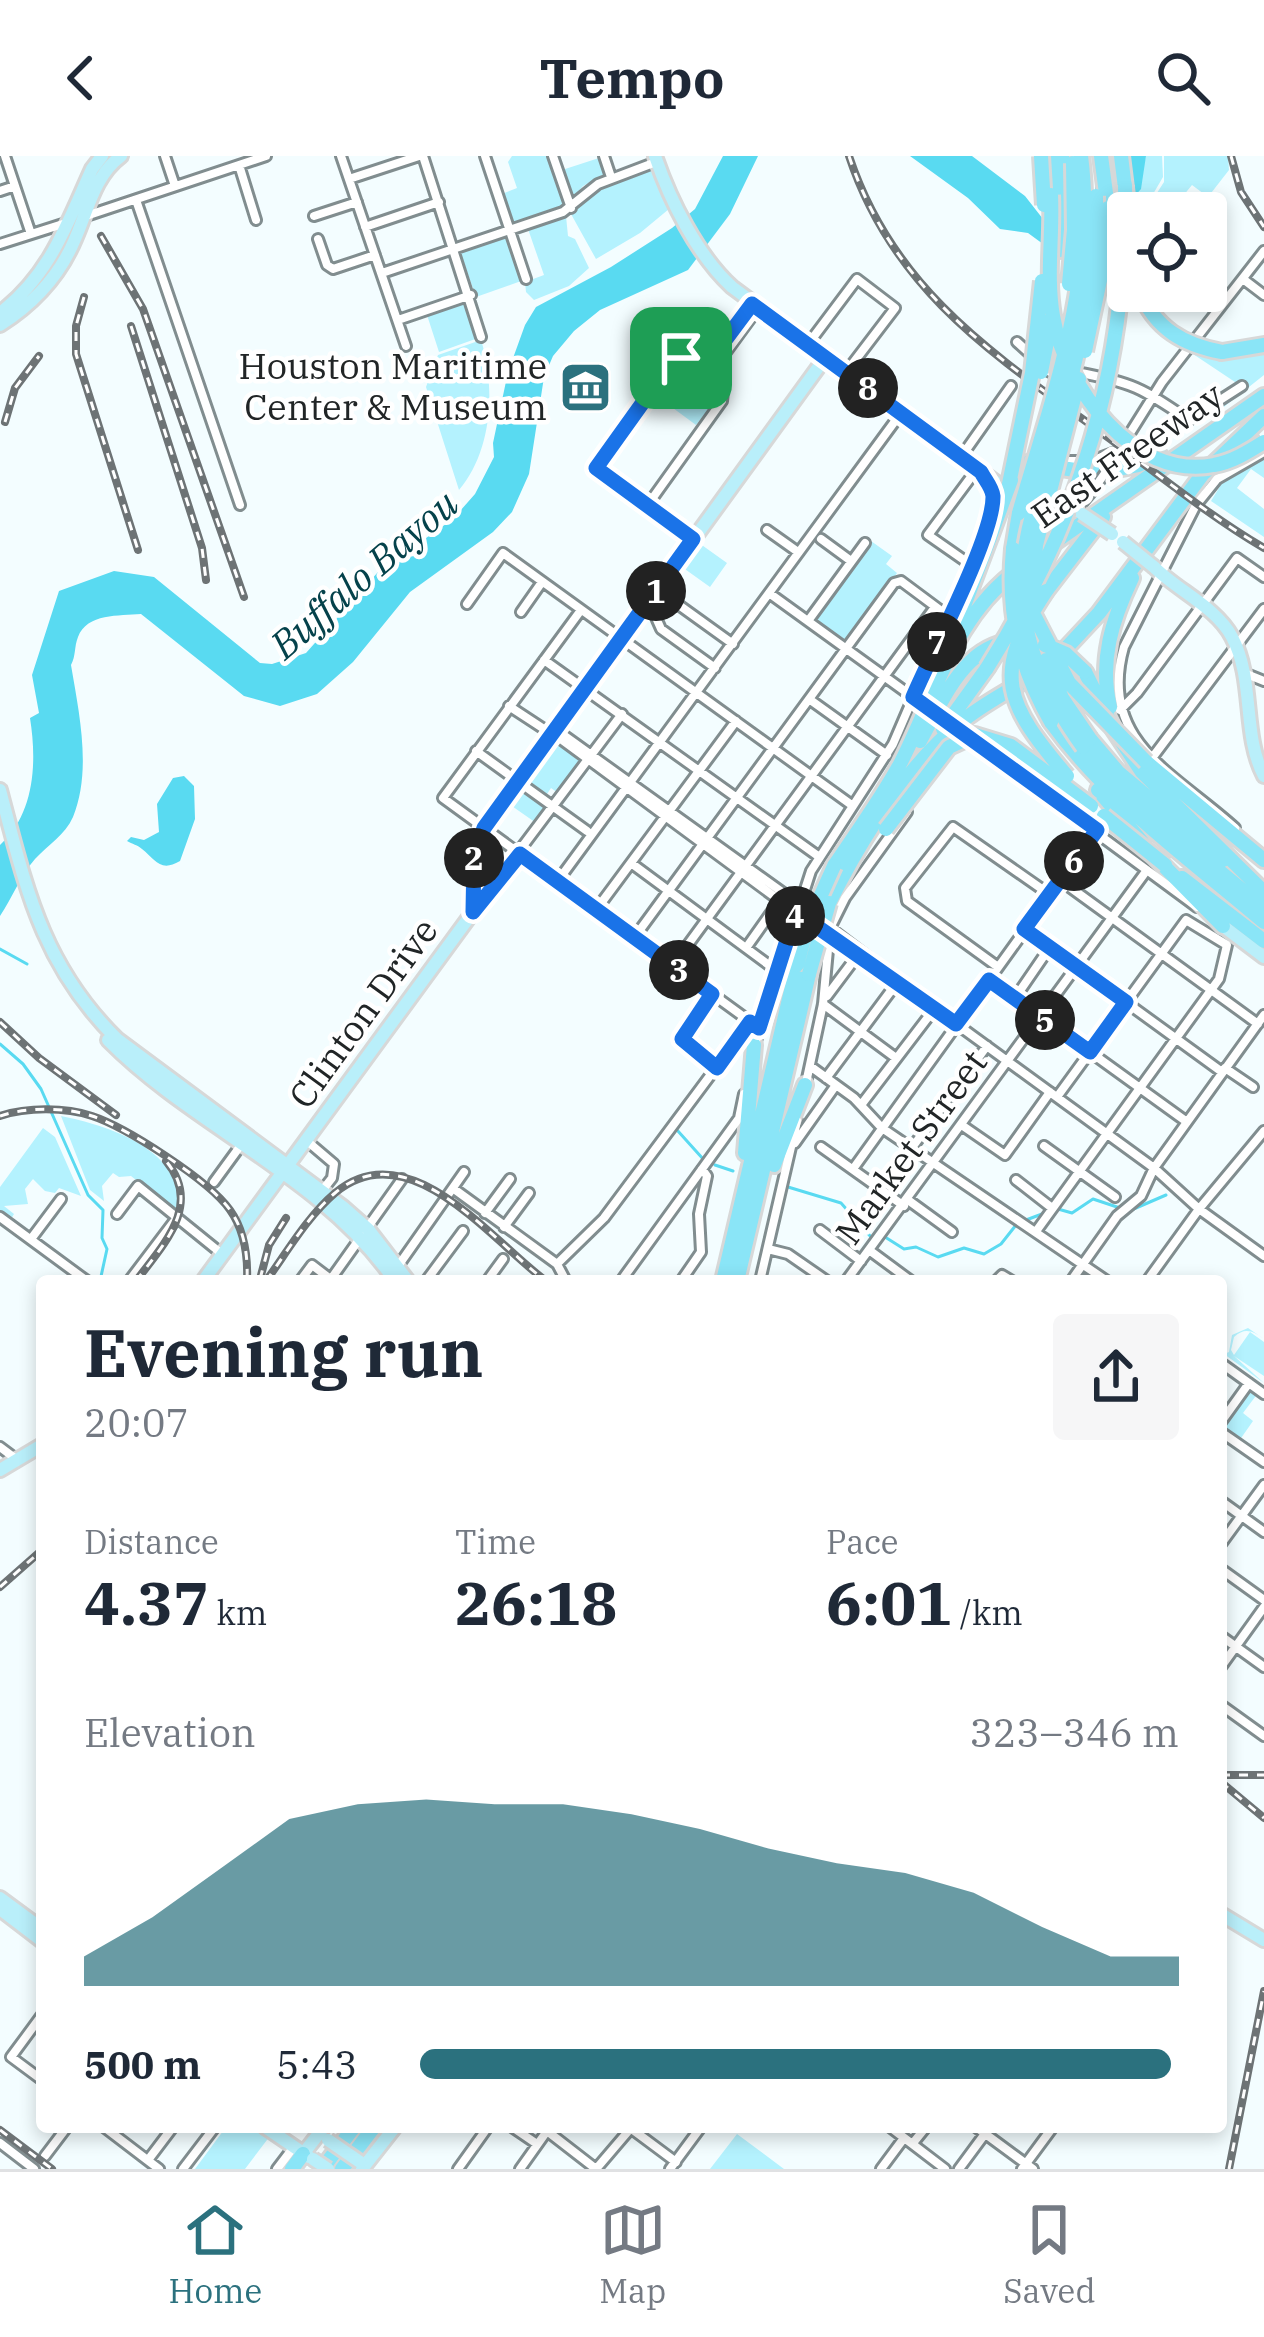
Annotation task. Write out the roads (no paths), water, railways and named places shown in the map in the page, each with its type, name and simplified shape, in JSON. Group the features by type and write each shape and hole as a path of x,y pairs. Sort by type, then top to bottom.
{"highway":[{"path":"1045,156 1053,320 1078,386 1100,415 1136,445 1184,466 1233,460 1264,442"},
{"path":"1012,476 1033,374 1040,311 1045,156"},
{"path":"886,786 1012,476 1031,409 1063,238 1062,156"},
{"path":"1077,156 1074,230 1057,376 1019,513 1010,595 1015,636 1044,710 1156,819 1264,908"},
{"path":"1101,156 1108,208 1106,252 1062,454 1036,545 1035,617 1086,776 1145,846 1223,926"},
{"path":"1101,156 1095,257 1022,567 1028,638 1049,695 1110,792 1264,922"},
{"path":"1121,156 1126,192"},
{"path":"915,767 987,668 1068,517 1111,356 1123,275 1125,185"},
{"path":"1151,312 1171,335 1199,348 1222,352 1264,345"},
{"name":"East Freeway","path":"724,1275 742,1191 803,969 863,823 982,600 1141,480 1264,396"},
{"name":"East Freeway","path":"738,1275 803,969 808,924 915,767 966,718 1060,656 1082,634 1202,475 1264,416"},
{"path":"1012,476 1046,464 1076,473 1109,472 1138,465 1202,436"},
{"path":"1091,806 1042,746 1013,696 1012,655 1019,634 1088,533 1141,480"},
{"path":"1144,760 1108,701 1106,662 1118,608 1149,547"},
{"path":"1035,617 1069,683 1264,893"},
{"path":"863,823 905,766 965,664 993,645 1038,644 1066,654 1085,672 1144,760 1264,860"},
{"path":"842,872 886,829 949,747 975,735 1011,746 1091,806 1264,952"},
{"path":"1081,749 1118,772 1264,893"},
{"path":"742,1191 754,1045"},
{"path":"743,1254 805,1085"},
{"path":"292,2169 346,2133"},
{"path":"342,2169 369,2133"}],"main road":[{"path":"0,325 44,279 74,226 102,156"},
{"path":"94,177 121,156"},
{"path":"656,159 664,182 713,266 755,306 979,470 993,501"},
{"path":"0,313 7,301 44,279"},
{"name":"Clinton Drive","path":"208,1275 473,912 474,856 484,828 826,358"},
{"path":"979,470 1012,476"},
{"path":"979,470 1012,476"},
{"path":"1012,476 1012,494 1079,512 1222,623 1236,645 1244,673 1257,760 1264,776"},
{"path":"0,790 38,933"},
{"path":"0,812 38,933 68,992 112,1045 155,1081 320,1194 365,1234 392,1275"},
{"path":"1223,926 1264,952"},
{"path":"0,1470 36,1449"},
{"path":"0,1898 36,1936"},
{"path":"9,1912 36,1926"},
{"path":"1227,1915 1264,1937"},
{"path":"274,2133 312,2159"},
{"path":"322,2133 364,2167 390,2133"}],"street":[{"path":"5,156 31,234"},
{"path":"165,156 175,186"},
{"path":"226,156 256,220"},
{"path":"0,244 74,226 266,156"},
{"path":"341,156 406,346"},
{"path":"349,179 421,156 471,295 481,337"},
{"path":"485,156 526,279"},
{"path":"553,156 571,208"},
{"path":"604,156 611,178"},
{"path":"382,274 571,208 611,178 656,159"},
{"path":"0,191 15,186"},
{"path":"136,200 239,505"},
{"path":"314,216 357,202"},
{"path":"365,227 439,202"},
{"path":"318,239 332,269 375,255"},
{"path":"1079,512 1153,395 1264,251"},
{"path":"808,344 857,279 895,308 846,373"},
{"path":"1244,279 1264,295"},
{"path":"398,320 471,295"},
{"path":"693,539 596,468 669,366 681,358 717,353 755,306"},
{"path":"647,506 719,405 724,391 722,356 755,306"},
{"path":"1017,342 1050,371 1126,381 1193,420 1243,386"},
{"path":"961,457 1011,386"},
{"path":"557,882 901,412"},
{"path":"625,1275 736,1122 759,1028 818,856 887,755 916,699 956,614 993,501 1012,476 1118,451"},
{"path":"1264,452 1232,468 1205,493 1158,571 1124,647 1118,670 1120,710 1144,760 1264,609"},
{"path":"970,565 928,535 979,470"},
{"path":"767,530 798,552"},
{"path":"821,539 851,561"},
{"path":"808,621 865,543"},
{"path":"467,604 503,554 853,806"},
{"path":"1120,710 1237,558 1264,577"},
{"path":"634,938 894,583 901,581 935,607 956,614"},
{"path":"520,612 542,582"},
{"path":"657,589 733,644"},
{"path":"769,593 1223,926"},
{"path":"660,983 935,607"},
{"path":"581,610 443,797 759,1028"},
{"path":"657,620 661,628 716,668"},
{"path":"544,659 818,856"},
{"path":"1244,673 1264,681"},
{"path":"809,699 887,755"},
{"path":"509,706 706,841 1262,1252"},
{"path":"473,912 622,714"},
{"path":"596,910 736,721"},
{"path":"762,1275 824,1002 829,932 845,898 967,737"},
{"path":"476,751 586,831"},
{"path":"998,968 903,894 947,830 953,827 1049,894"},
{"path":"853,1169 1097,830"},
{"path":"631,863 777,970"},
{"path":"744,870 780,901 797,908"},
{"name":"Market Street","path":"850,1275 1147,870"},
{"path":"1060,880 1211,990 1261,1019 1154,1168 1137,1200 1117,1216 1076,1275"},
{"path":"746,948 780,901"},
{"path":"963,1126 1005,1154 1090,1052 1188,920 1227,945 1222,974 1036,1230"},
{"path":"1024,929 1253,1087"},
{"path":"1016,998 1049,947"},
{"path":"824,1002 859,953"},
{"path":"826,975 840,978"},
{"path":"989,980 1187,1122"},
{"path":"826,1078 898,981"},
{"path":"712,994 683,1034 684,1042 717,1068"},
{"path":"824,1002 896,1058"},
{"path":"861,1105 935,1008"},
{"path":"557,1264 604,1218 750,1022"},
{"path":"911,1149 987,1046"},
{"path":"809,1066 861,1105 881,1128 1099,1275"},
{"path":"790,1149 836,1085"},
{"path":"798,1116 812,1118"},
{"path":"1151,1275 1264,1131"},
{"path":"214,1182 246,1139"},
{"path":"308,1141 334,1164 332,1178 320,1194"},
{"path":"1044,1146 1115,1197"},
{"path":"821,1147 952,1232"},
{"path":"685,1275 701,1250 699,1214 707,1179 702,1169"},
{"path":"394,1275 464,1172"},
{"path":"336,1275 402,1179"},
{"path":"485,1213 510,1179"},
{"path":"1016,1180 1052,1208"},
{"path":"117,1214 138,1186 223,1255"},
{"path":"454,1189 557,1264 563,1275"},
{"path":"504,1227 529,1193"},
{"path":"32,1240 61,1198"},
{"path":"0,1217 79,1275"},
{"path":"134,1275 176,1219"},
{"path":"820,1230 861,1261"},
{"path":"430,1275 463,1231"},
{"path":"768,1250 788,1254 818,1275"},
{"path":"869,1250 903,1275"},
{"path":"491,1275 502,1259"},
{"path":"1227,1367 1264,1394"},
{"path":"1227,1414 1249,1383"},
{"path":"1227,1436 1264,1462"},
{"path":"0,1447 17,1460"},
{"path":"1227,1536 1264,1485"},
{"path":"1227,1506 1264,1532"},
{"path":"1227,1574 1264,1604 1227,1659"},
{"path":"1227,1640 1264,1667"},
{"path":"1227,1709 1262,1732"},
{"path":"36,2023 10,2057 36,2076"},
{"path":"45,2156 62,2133"},
{"path":"120,2133 159,2169"},
{"path":"148,2160 168,2133"},
{"path":"183,2169 210,2133"},
{"path":"458,2169 484,2133"},
{"path":"521,2133 538,2144"},
{"path":"520,2169 545,2133"},
{"path":"553,2133 596,2169 625,2133"},
{"path":"637,2133 673,2166 697,2133"},
{"path":"899,2133 945,2169"},
{"path":"881,2169 918,2133"},
{"path":"958,2169 986,2133"},
{"path":"991,2133 1027,2167 1049,2133"},
{"path":"0,2144 34,2169"},
{"path":"277,2169 312,2159"}],"water":[{"path":"723,156 758,156 730,214 688,270 600,310 553,356 544,377 529,474 512,512 493,532 410,592 353,662 317,694 280,706 244,696 141,614 105,617 82,629 71,665 82,741 79,799 70,823 30,865 0,916 0,845 20,818 31,786 30,718 39,713 32,675 59,591 114,571 154,577 260,663 306,653 378,572 453,519 475,494 494,457 508,372 536,307 672,228 695,209"},
{"path":"910,156 972,156 1025,196 1043,219 1071,217 1095,190 1097,156 1146,156 1141,189 1107,192 1107,226 1081,255 1054,252 1028,233 1000,229 968,198"},
{"path":"184,776 194,786 195,819 180,861 163,865 127,841 131,837 144,840 159,832 157,804 173,778"}],"waterway":[{"path":"0,949 27,964"},
{"path":"0,1044 41,1089 88,1195 103,1210 102,1238 107,1249 101,1275"},
{"path":"677,1130 704,1160"},
{"path":"715,1165 733,1171"},
{"path":"788,1187 841,1203 871,1237"},
{"path":"1129,1211 1166,1195"},
{"path":"1058,1209 1072,1213 1093,1199 1120,1208"},
{"path":"1026,1220 1042,1214"},
{"path":"885,1237 904,1249 916,1247 938,1257 964,1248 984,1254 1001,1244 1016,1225"}],"railway":[{"path":"849,156 868,204 893,246 953,317 1026,378 1264,548"},
{"path":"1231,156 1241,192 1264,227"},
{"path":"101,236 143,309 244,597"},
{"path":"84,297 76,326 76,354 138,550"},
{"path":"131,326 202,548 206,580"},
{"path":"5,422 15,388 39,356"},
{"path":"0,1022 39,1058 116,1115"},
{"path":"0,1116 34,1110 82,1113 166,1156 230,1210 245,1244 247,1275"},
{"path":"140,1275 167,1239 180,1209 181,1193 166,1161"},
{"path":"270,1275 335,1193 363,1177 391,1175 447,1198 539,1275"},
{"path":"261,1275 269,1245 286,1218"},
{"path":"0,1587 36,1555"},
{"path":"1227,1775 1264,1775"},
{"path":"1227,1787 1264,1818"},
{"path":"1229,2169 1264,1991"},
{"path":"0,2130 52,2169"}],"place":[{"name":"Houston Maritime Center & Museum","path":"586,387"}],"water label":[{"name":"Buffalo Bayou","path":"364,574"}]}
